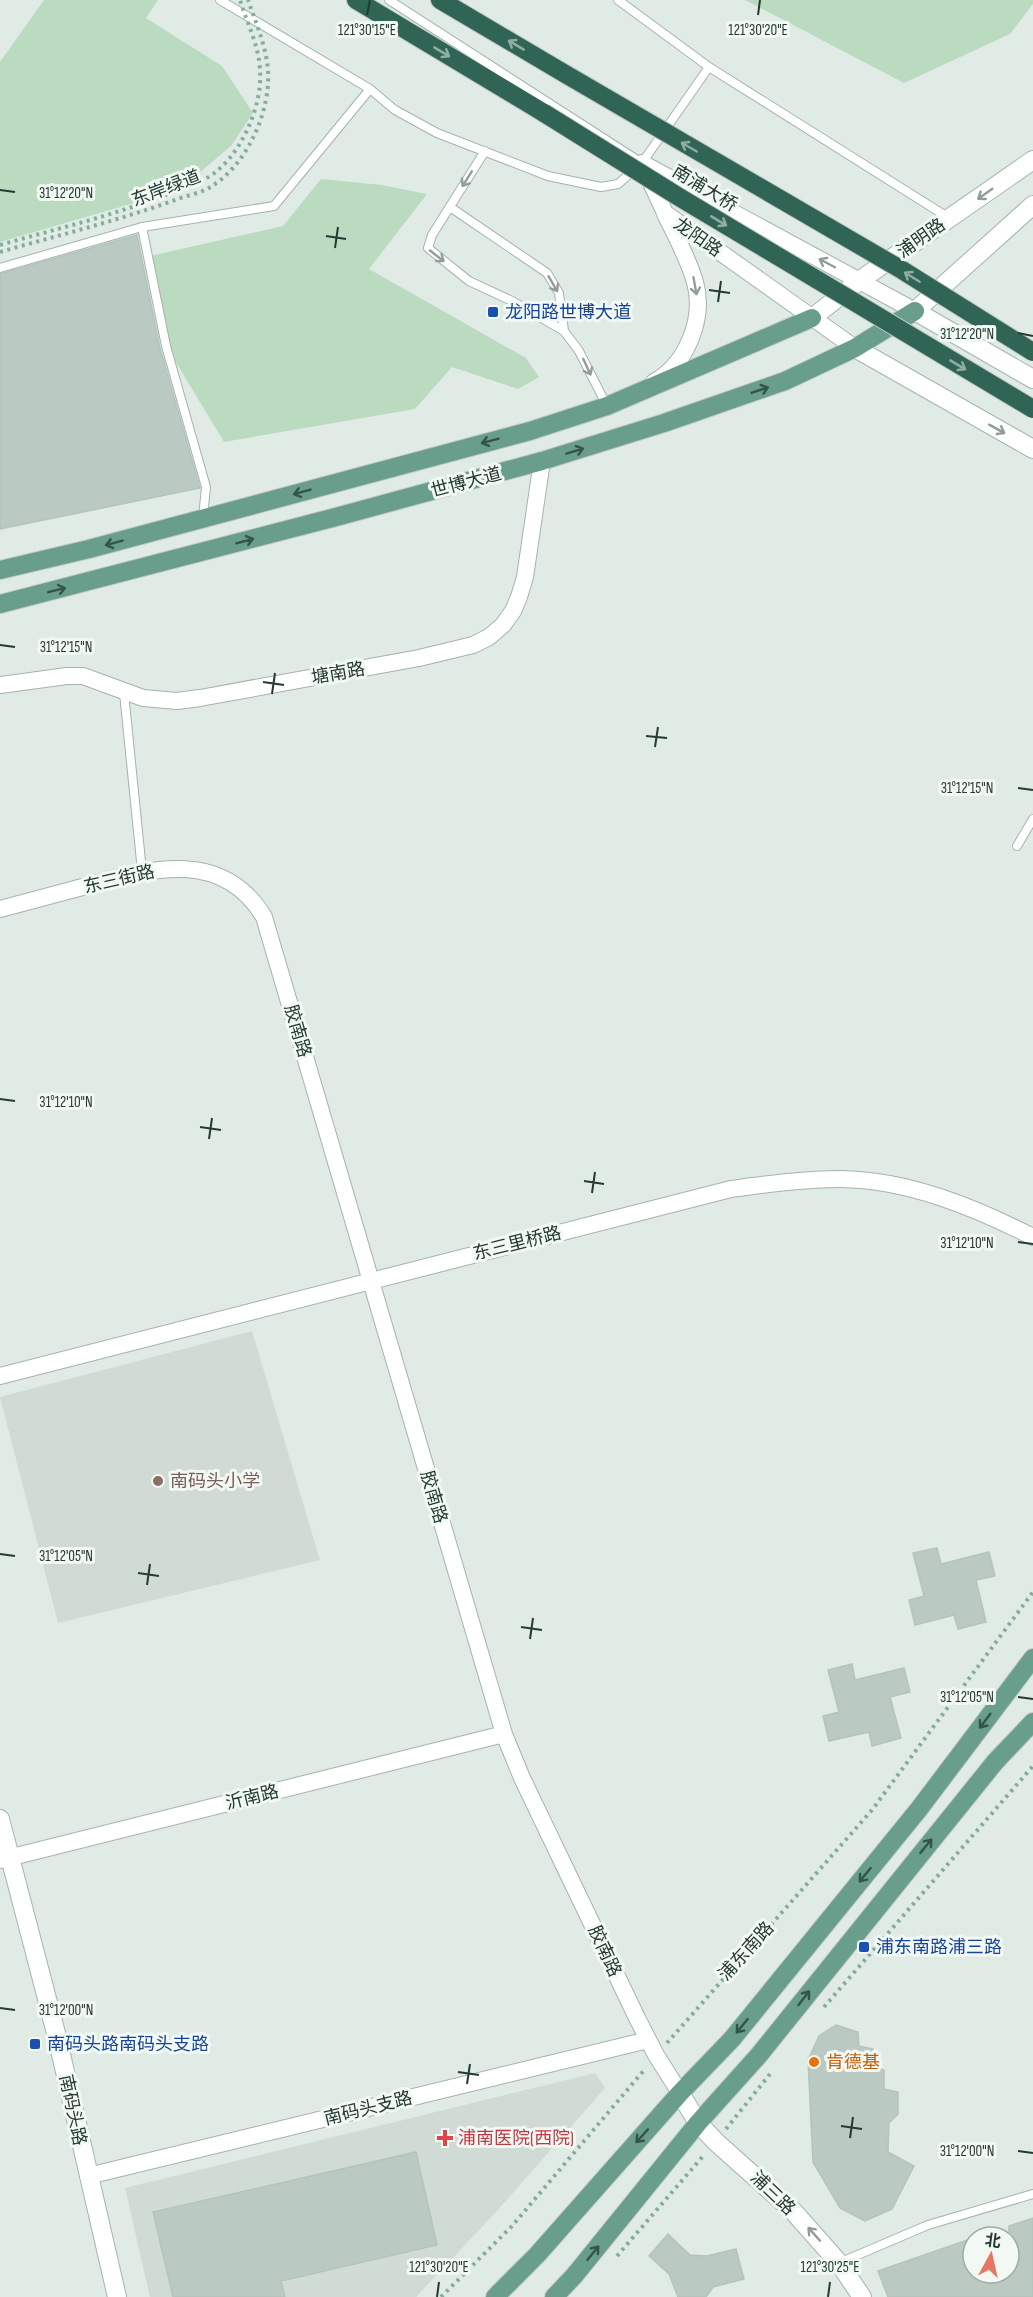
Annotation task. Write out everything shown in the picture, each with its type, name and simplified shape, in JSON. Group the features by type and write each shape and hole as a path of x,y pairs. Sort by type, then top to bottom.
{"highway":[{"name":"南浦大桥","path":"356,0 1033,409"},
{"name":"南浦大桥","path":"440,0 902,270 1033,352"}],"main road":[{"name":"浦明路","path":"812,318 859,281 1033,160"},
{"path":"915,311 1033,205"},
{"name":"世博大道","path":"0,604 542,461 664,423 785,381 855,348 915,311"},
{"name":"龙阳路","path":"915,311 1033,379"},
{"name":"世博大道","path":"0,570 89,549 530,431 607,406 812,318"},
{"name":"龙阳路","path":"855,348 1033,449"},
{"path":"495,2297 537,2255 680,2092 732,2039 919,1809 1033,1658"},
{"path":"554,2297 574,2276 698,2122 759,2055 995,1762 1033,1722"},
{"path":"995,1762 1033,1729"},
{"name":"南码头路","path":"0,1819 5,1859 57,2037 117,2297"},
{"name":"浦三路","path":"680,2092 698,2122 716,2142 793,2211 839,2263 862,2297"}],"street":[{"name":"龙阳路","path":"642,163 665,213 855,348"},
{"name":"龙阳路","path":"642,163 915,311"},
{"path":"607,406 660,378 681,359 693,333 697,308 696,285 665,213"},
{"name":"塘南路","path":"0,685 83,676 100,681 124,693 159,700 200,698 419,658 473,645 489,637 503,625 519,597 525,577 542,461"},
{"name":"东三街路","path":"0,909 142,871 168,868 192,869 217,875 237,885"},
{"name":"胶南路","path":"237,885 254,899 264,917 504,1734 522,1778 648,2040 680,2092"},
{"name":"东三里桥路","path":"0,1376 731,1189 795,1180 843,1179 892,1185 942,1197 993,1216 1033,1237"},
{"name":"沂南路","path":"5,1859 504,1734"},
{"name":"南码头支路","path":"88,2176 648,2040"}],"lane":[{"path":"220,0 370,89 395,110 437,133 548,176 601,187 618,184 642,163 709,67"},
{"path":"237,10 243,0"},
{"path":"389,0 642,163"},
{"path":"618,0 709,67 950,218"},
{"path":"0,268 142,226 274,206 370,89"},
{"path":"485,151 432,235 428,248 469,281 512,301 564,331 579,351 607,406"},
{"path":"450,207 547,273 559,293 564,331"},
{"path":"142,226 166,346 206,487 203,518"},
{"path":"124,693 142,871"},
{"path":"1017,846 1033,819"},
{"path":"839,2263 928,2225 1033,2194"}],"path":[{"path":"0,245 144,204 206,179 231,156 249,126 258,100 261,81 258,52 243,0"},
{"name":"东岸绿道","path":"0,252 140,213 206,189 224,177 243,153 255,131 265,101 268,83 264,46 243,0"},
{"name":"浦东南路","path":"441,2297 512,2226 694,2009 872,1810 1033,1592"},
{"path":"818,2014 1033,1766"},
{"path":"610,2264 716,2142 774,2069"}],"shaded area":[{"name":"南码头小学","path":"252,1331 320,1560 58,1623 0,1397"},
{"name":"浦南医院(西院)","path":"595,2073 605,2088 497,2211 416,2297 150,2297 125,2188"}],"green space":[{"path":"44,0 158,0 146,18 222,66 253,113 231,146 179,190 0,242 0,62"},
{"path":"745,0 1033,0 1033,4 1010,34 904,83"},
{"path":"321,179 382,185 427,194 369,269 526,358 539,377 518,389 452,367 415,409 224,442 166,346 146,257 283,226"}],"building":[{"path":"137,235 160,348 200,488 0,529 0,274"},
{"path":"937,1548 941,1564 989,1552 995,1576 976,1580 986,1622 958,1629 954,1615 915,1625 909,1600 924,1596 913,1553"},
{"path":"852,1664 855,1680 904,1668 910,1692 890,1697 901,1738 872,1746 869,1732 829,1741 823,1716 839,1712 828,1670"},
{"path":"836,2025 858,2032 859,2046 873,2049 874,2067 884,2070 884,2089 898,2092 898,2114 889,2123 888,2152 914,2166 892,2209 865,2221 840,2208 813,2162 808,2060 819,2036"},
{"path":"416,2152 437,2245 281,2281 285,2297 173,2297 153,2212"},
{"path":"1033,2218 1033,2297 888,2297 878,2271 961,2242 961,2285 1021,2285 1021,2225 1012,2225"},
{"path":"668,2234 690,2255 707,2256 736,2249 744,2279 713,2287 706,2297 678,2297 669,2274 649,2256"}],"place":[{"name":"龙阳路世博大道","path":"493,312"},
{"name":"南码头小学","path":"158,1481"},
{"name":"浦东南路浦三路","path":"864,1947"},
{"name":"南码头路南码头支路","path":"35,2044"},
{"name":"肯德基","path":"814,2062"},
{"name":"浦南医院(西院)","path":"445,2138"}]}
